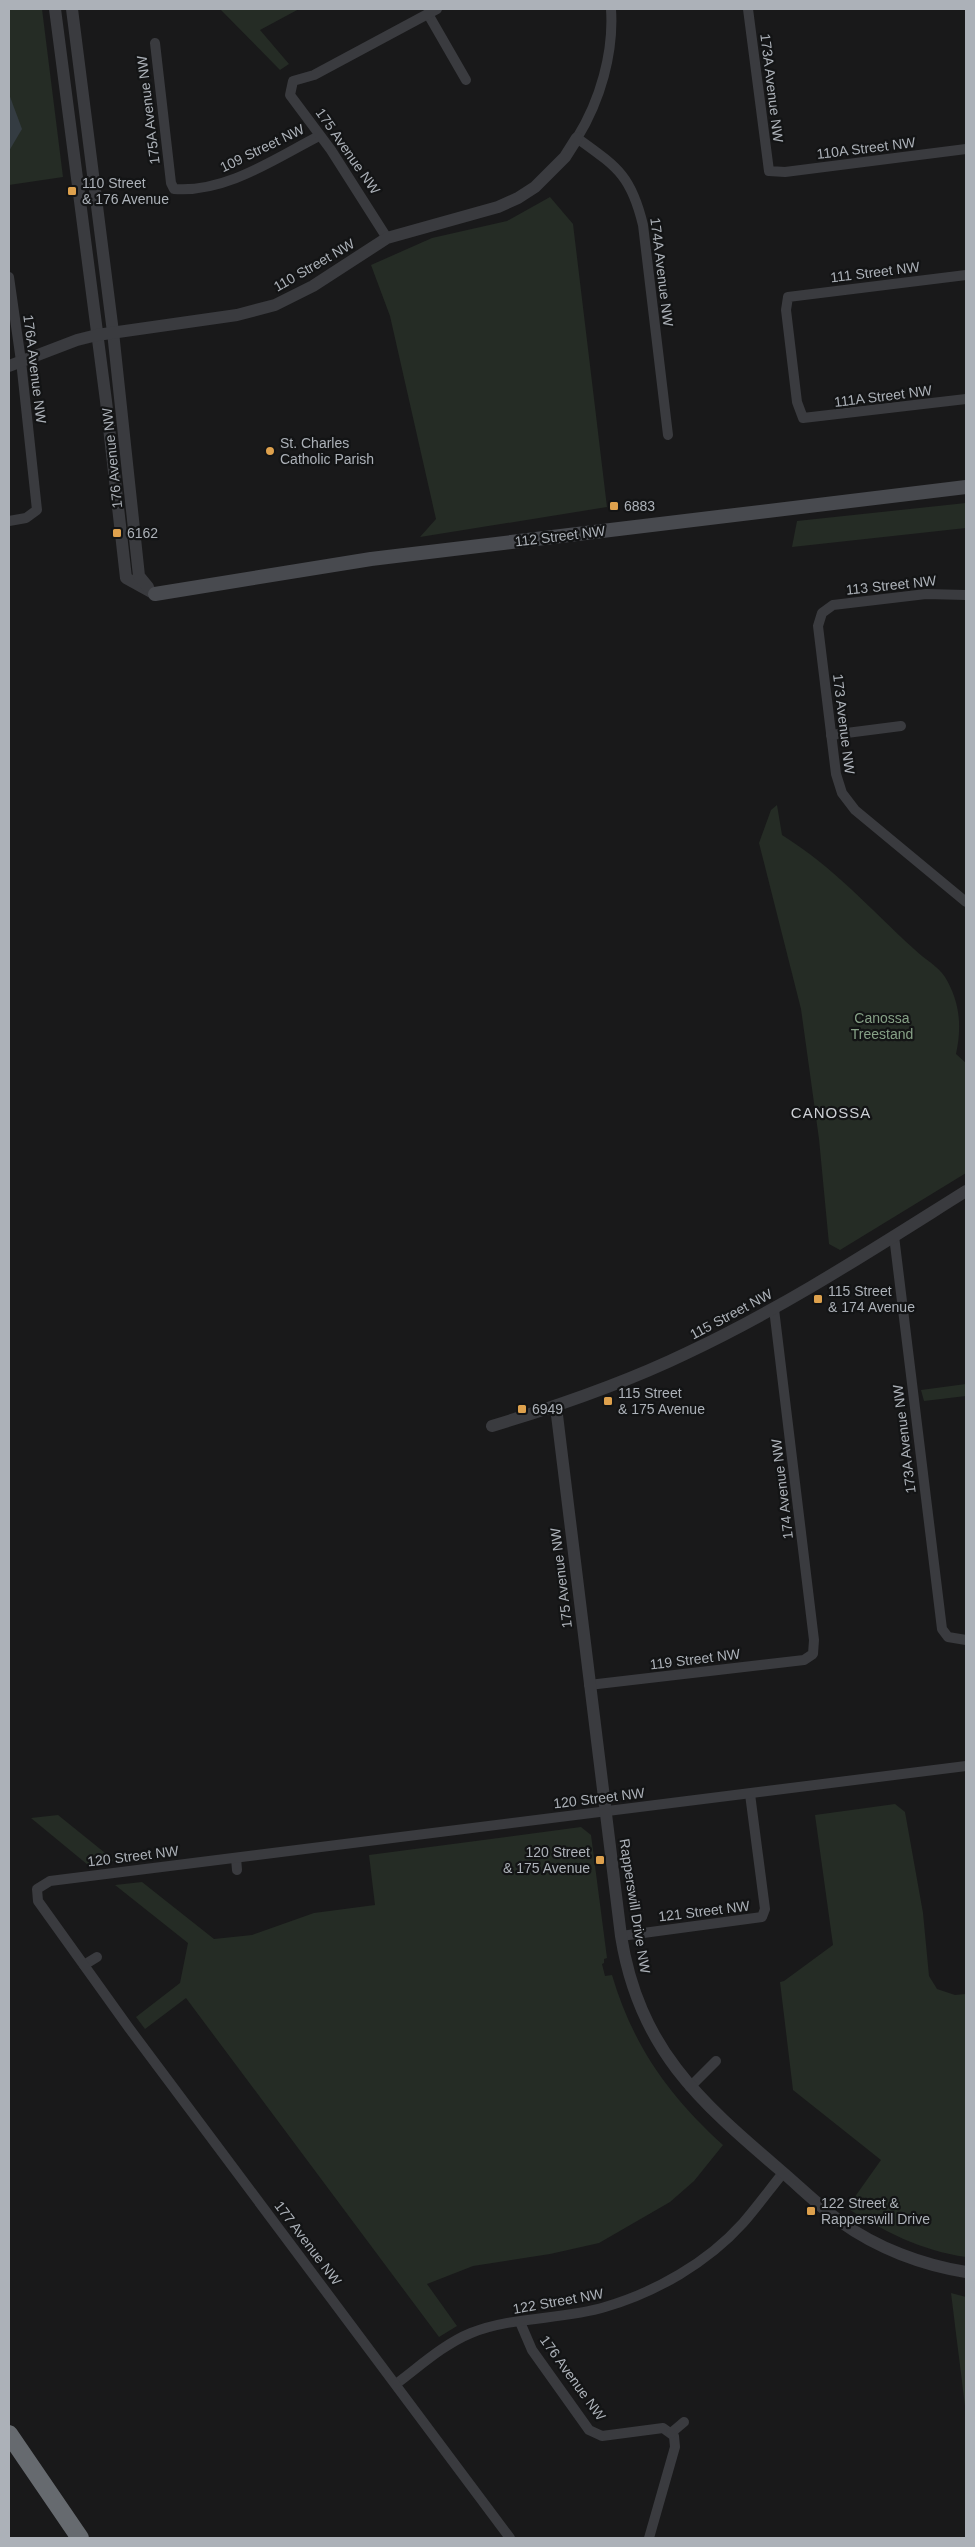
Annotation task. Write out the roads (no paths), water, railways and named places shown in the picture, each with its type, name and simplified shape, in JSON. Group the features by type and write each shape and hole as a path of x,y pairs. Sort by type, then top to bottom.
{"highway":[{"path":"9,2434 80,2538"},
{"path":"42,2482 68,2502 94,2538"}],"main road":[{"name":"112 Street NW","path":"155,594 371,558 966,487"}],"street":[{"name":"176 Avenue NW","path":"55,9 126,578 155,594"},
{"name":"176 Avenue NW","path":"72,9 113,332 139,576 155,594"},
{"path":"577,138 589,119 604,73 612,26 611,9"},
{"name":"173A Avenue NW","path":"748,9 769,171"},
{"path":"432,11 466,80"},
{"name":"175 Avenue NW","path":"387,238 331,150 290,95 293,81 314,75 432,11"},
{"name":"175A Avenue NW","path":"154,43 171,183 174,189 188,190"},
{"name":"109 Street NW","path":"188,190 240,177 319,136"},
{"name":"110 Street NW","path":"9,366 97,335 237,315 275,305 313,286 387,238 498,207 518,198 535,187 565,158 577,138"},
{"name":"174A Avenue NW","path":"577,138 611,162 627,179 636,198 643,225 668,435"},
{"name":"110A Street NW","path":"769,171 785,172 966,149"},
{"name":"111 Street NW","path":"803,418 798,402 786,310 788,297 966,275"},
{"name":"176A Avenue NW","path":"9,277 21,361 37,510 26,518 9,521"},
{"name":"111A Street NW","path":"803,418 966,400"},
{"name":"113 Street NW","path":"822,612 833,605 896,597 937,593 966,595"},
{"name":"173 Avenue NW","path":"822,612 818,626 837,780 849,802 966,902"},
{"path":"831,735 901,726"},
{"name":"115 Street NW","path":"492,1426 556,1407 688,1353 774,1309 966,1191"},
{"name":"173A Avenue NW","path":"894,1236 942,1629 948,1637 966,1640"},
{"name":"174 Avenue NW","path":"774,1309 814,1640 814,1654 804,1660"},
{"name":"175 Avenue NW","path":"556,1407 597,1744"},
{"name":"119 Street NW","path":"589,1685 804,1660"},
{"name":"Rapperswill Drive NW","path":"597,1744 621,1936 631,1982 641,2008 662,2048 690,2087 730,2128 842,2223 867,2238 911,2259 966,2272"},
{"name":"120 Street NW","path":"37,1889 50,1881 966,1766"},
{"name":"121 Street NW","path":"621,1936 762,1917 765,1909 750,1794"},
{"path":"236,1858 237,1870"},
{"name":"177 Avenue NW","path":"37,1889 38,1901 84,1965 510,2538"},
{"path":"84,1965 98,1957"},
{"path":"690,2087 716,2061"},
{"name":"122 Street NW","path":"396,2384 448,2346 470,2333 520,2322 603,2308 648,2292 701,2260 732,2234 783,2173"},
{"name":"176 Avenue NW","path":"520,2322 532,2350 589,2430 602,2436 663,2428 671,2433"},
{"path":"650,2538 675,2447 674,2436 671,2433 684,2422"}],"place":[{"name":"110 Street & 176 Avenue","path":"72,191"},
{"name":"St. Charles Catholic Parish","path":"270,451"},
{"name":"6883","path":"614,506"},
{"name":"6162","path":"117,533"},
{"name":"115 Street & 174 Avenue","path":"818,1299"},
{"name":"115 Street & 175 Avenue","path":"608,1401"},
{"name":"6949","path":"522,1409"},
{"name":"120 Street & 175 Avenue","path":"600,1860"},
{"name":"122 Street & Rapperswill Drive","path":"811,2211"}],"district":[{"name":"CANOSSA","path":"831,1112"}],"park label":[{"name":"Canossa Treestand","path":"882,1026"}]}
